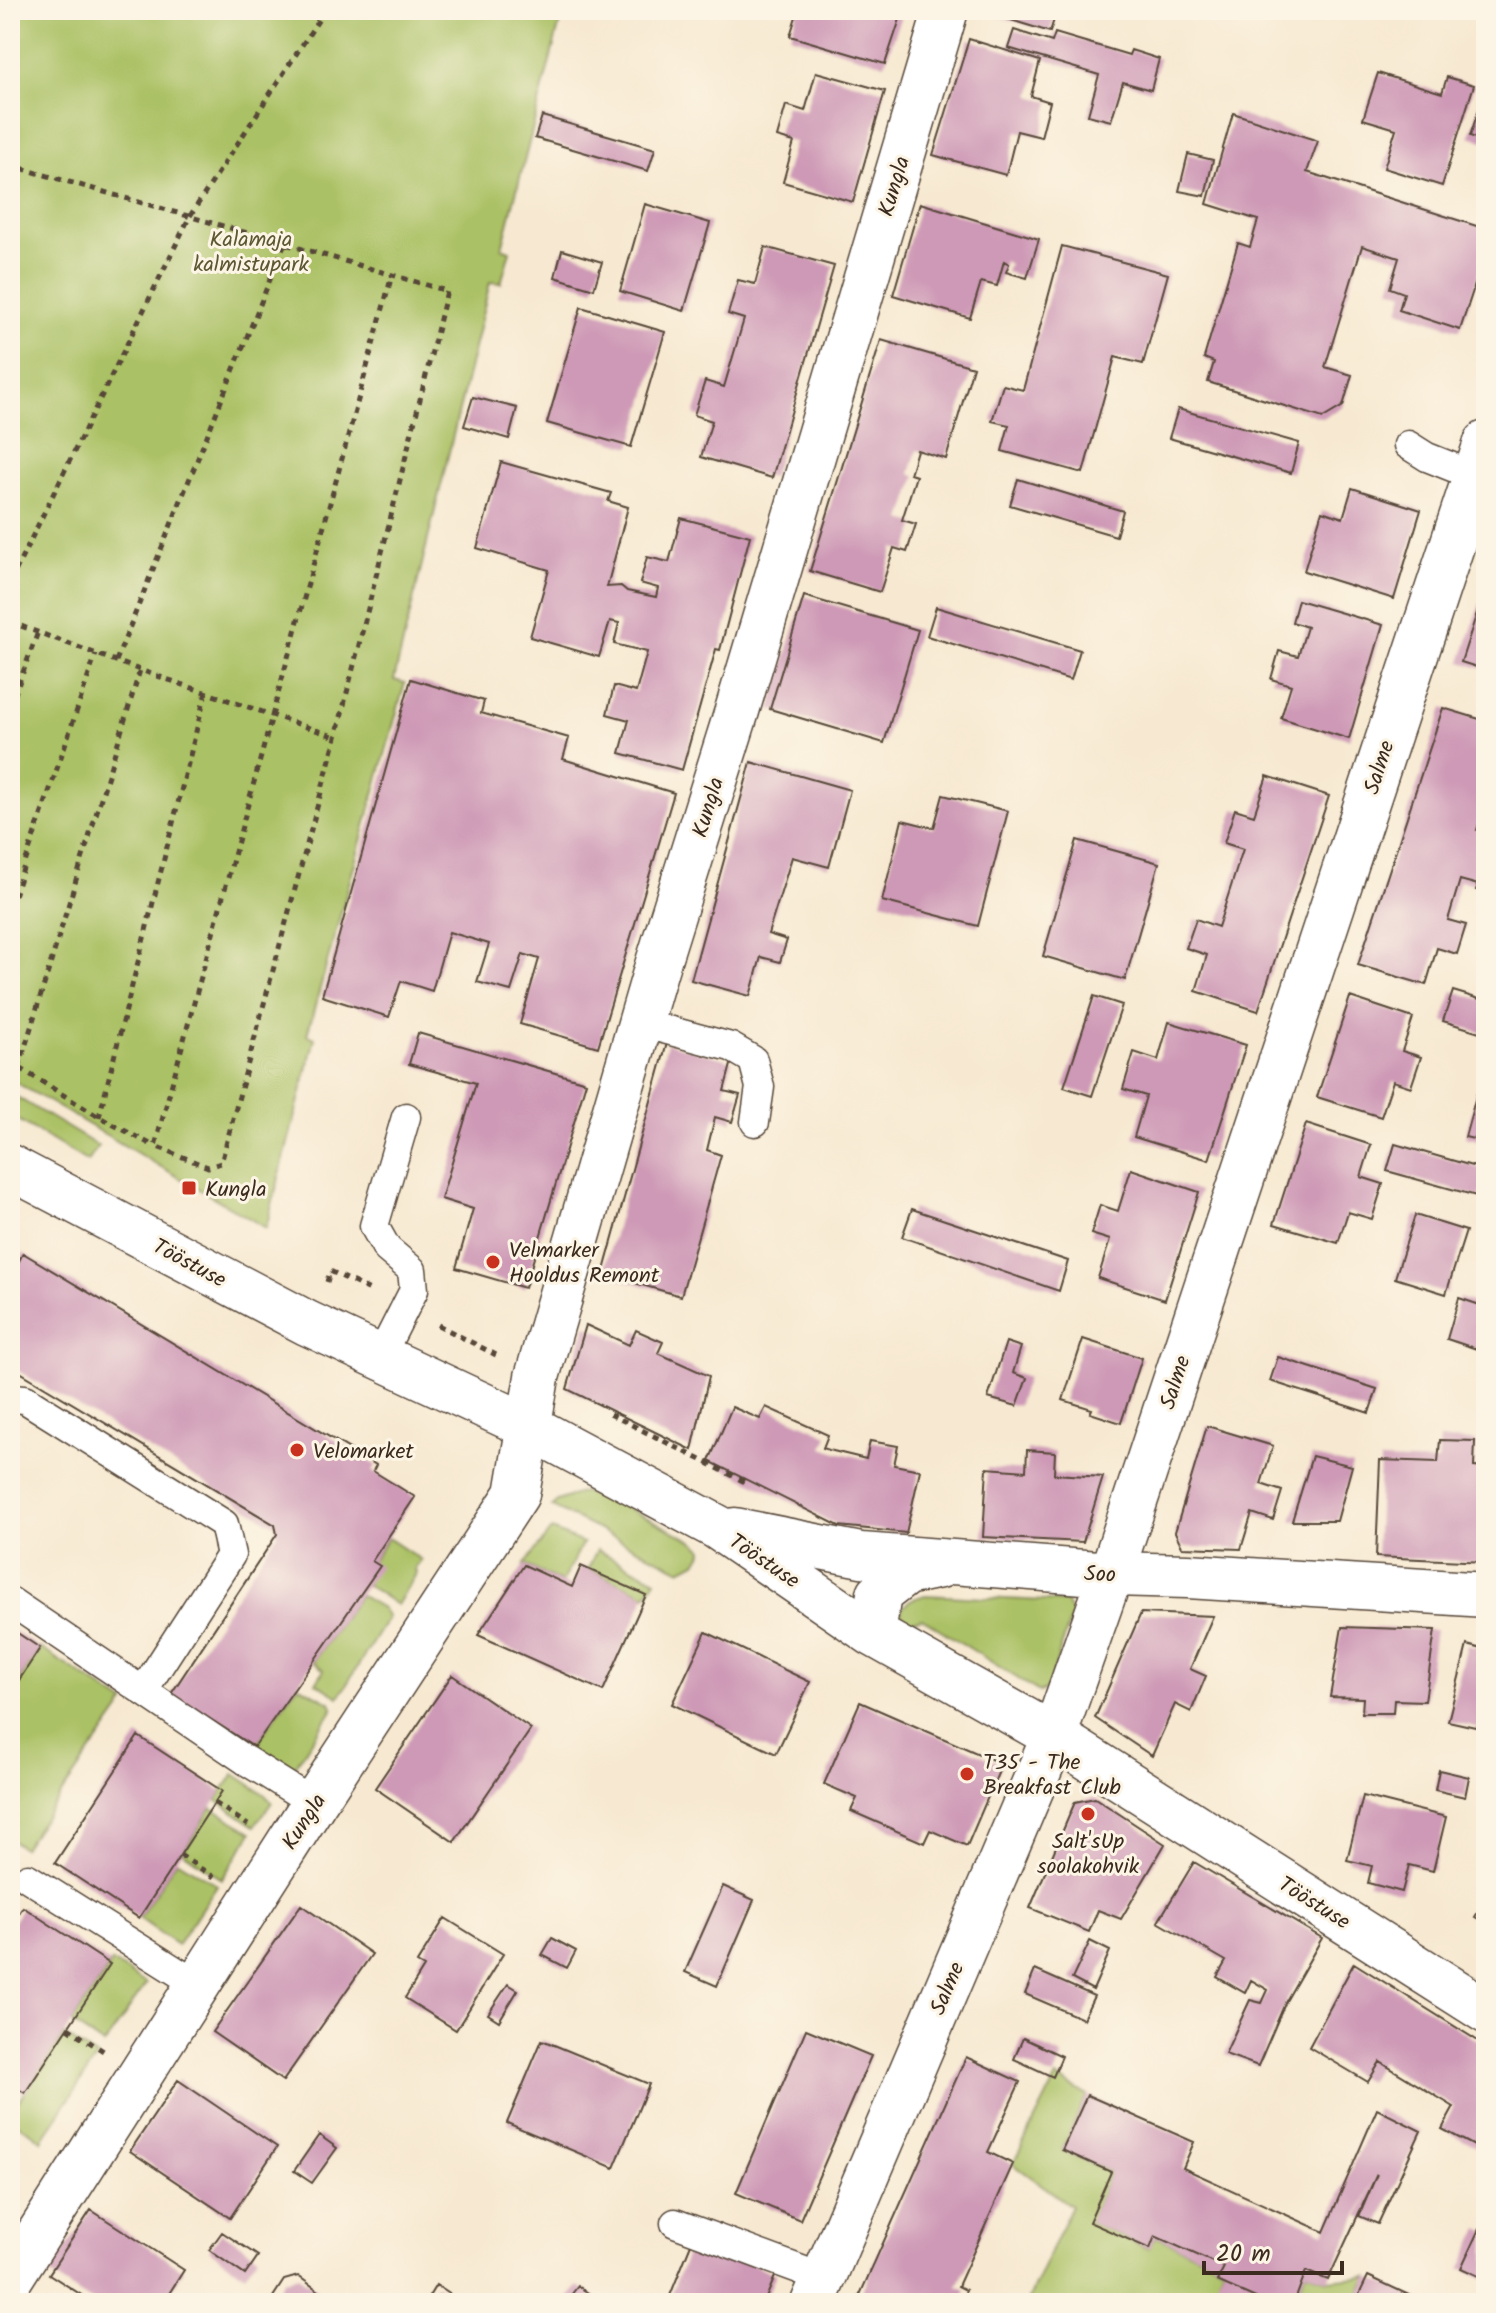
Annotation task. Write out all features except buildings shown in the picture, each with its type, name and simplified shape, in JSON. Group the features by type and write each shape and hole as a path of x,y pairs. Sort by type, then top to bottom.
{"street":[{"name":"Kungla","path":"10,2279 314,1803 517,1494 537,1377 946,10"},
{"name":"Salme","path":"818,2291 1054,1736 1111,1574 1480,460"},
{"name":"Tööstuse","path":"10,1167 307,1323 530,1427 717,1527 873,1634 1054,1736 1486,2011"},
{"name":"Soo","path":"717,1527 861,1555 1111,1574 1486,1595"},
{"path":"873,1634 879,1594 906,1573 954,1563"}],"lane":[{"path":"1408,445 1427,457 1480,460"},
{"path":"641,1023 731,1047 753,1060 760,1087 755,1122"},
{"path":"380,1357 414,1290 412,1270 387,1249 374,1226 406,1117"},
{"path":"10,1398 25,1399 224,1524 231,1555 143,1691"},
{"path":"10,1601 314,1803"},
{"path":"28,1878 198,1985"},
{"path":"675,2223 818,2291"}],"path":[{"path":"10,582 12,571 190,216 325,10"},
{"path":"10,165 447,291 336,737 221,1163 208,1167 155,1146 99,1117 10,1062"},
{"path":"116,661 284,245"},
{"path":"155,1146 392,275"},
{"path":"10,622 336,737"},
{"path":"10,707 38,632"},
{"path":"10,907 96,654"},
{"path":"19,1067 140,670"},
{"path":"99,1117 206,692"},
{"path":"327,1282 330,1271"},
{"path":"604,1411 754,1487"},
{"path":"215,1803 259,1832"},
{"path":"180,1855 225,1884"},
{"path":"68,2028 109,2055"}],"green space":[{"name":"Kalamaja kalmistupark","path":"10,10 563,10 502,248 510,251 501,283 490,282 394,680 405,683 307,1035 315,1038 266,1228 10,1079"},
{"path":"10,1093 98,1146 88,1162 10,1115"},
{"path":"582,1492 608,1498 695,1542 703,1552 696,1562 681,1570 552,1507 557,1501"},
{"path":"551,1530 583,1543 562,1582 524,1565"},
{"path":"388,1538 421,1560 397,1605 367,1585 372,1561"},
{"path":"597,1550 656,1580 646,1595 588,1569"},
{"path":"360,1595 382,1608 388,1617 339,1697 316,1683 324,1670 313,1662"},
{"path":"925,1595 1066,1602 1072,1613 1049,1685 1039,1692 922,1618 902,1624 901,1609 910,1600"},
{"path":"40,1648 125,1703 23,1848 10,1839 10,1689 13,1690"},
{"path":"298,1685 330,1702 333,1709 292,1771 254,1747"},
{"path":"234,1774 272,1802 255,1826 216,1800"},
{"path":"211,1808 252,1832 222,1879 183,1852"},
{"path":"177,1860 217,1885 177,1945 139,1918"},
{"path":"112,1962 146,1984 104,2045 71,2023"},
{"path":"64,2035 97,2057 42,2140 10,2118 10,2114"},
{"path":"1056,2078 1087,2095 1062,2150 1111,2172 1090,2222 1149,2249 1155,2236 1224,2267 1218,2281 1267,2303 1027,2303 1071,2206 1013,2164"},
{"path":"1306,2271 1328,2280 1368,2276 1355,2303 1294,2303"}],"place":[{"name":"Kungla","path":"189,1188"},
{"name":"Velmarker Hooldus Remont","path":"493,1262"},
{"name":"Velomarket","path":"297,1450"},
{"name":"T35 - The Breakfast Club","path":"967,1774"},
{"name":"Salt'sUp soolakohvik","path":"1088,1814"}]}
